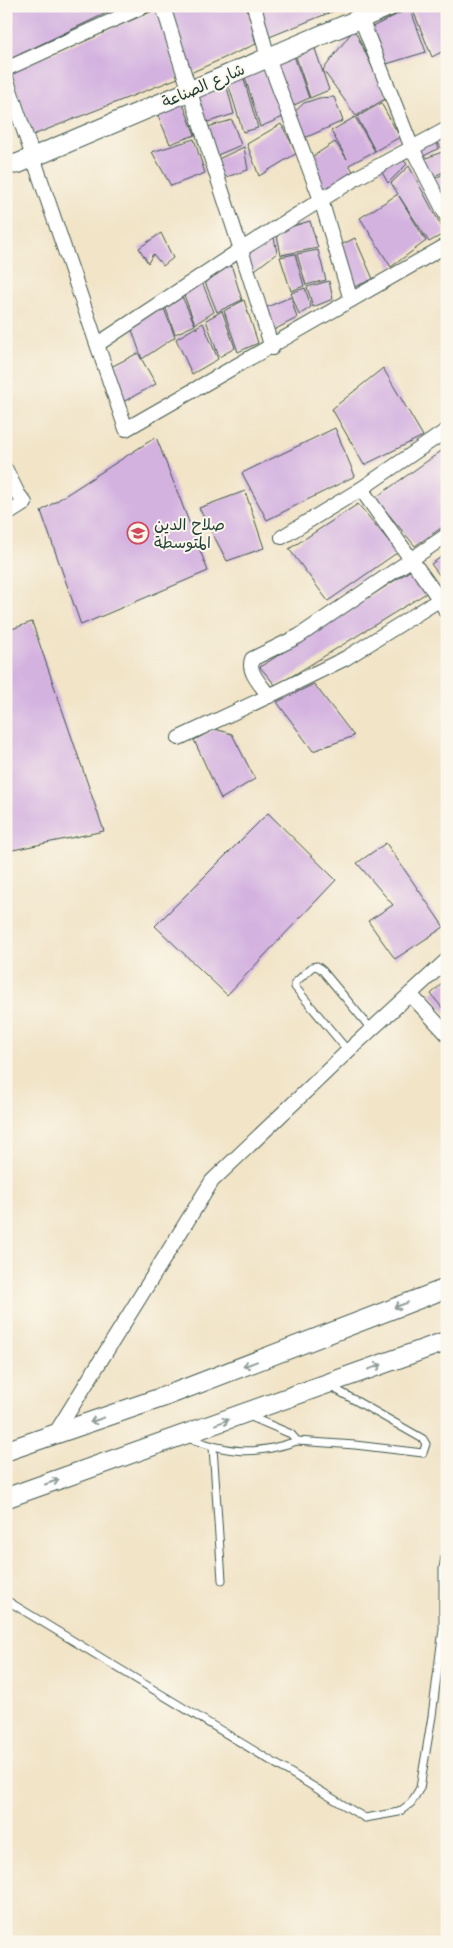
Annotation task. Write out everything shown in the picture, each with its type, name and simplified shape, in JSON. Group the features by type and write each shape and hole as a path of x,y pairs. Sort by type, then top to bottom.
{"street":[{"path":"6,69 144,6"},
{"path":"163,6 272,347"},
{"path":"254,6 268,58 321,200 351,300"},
{"name":"شارع الصناعة","path":"18,162 268,58 358,13 390,6"},
{"path":"358,13 412,148 447,217"},
{"path":"6,78 18,162 98,344 126,429 447,245"},
{"path":"98,344 242,249 358,177 447,129"},
{"path":"6,180 18,162"},
{"path":"282,537 361,489 447,430"},
{"path":"6,470 18,494 25,503 6,515"},
{"path":"361,489 411,559 443,597 447,613"},
{"path":"269,696 251,670 252,659 299,636 447,535"},
{"path":"179,738 346,658 443,597"},
{"path":"55,1434 212,1181 348,1051 447,960"},
{"path":"410,994 447,1034"},
{"path":"6,1451 166,1396 447,1288"},
{"path":"6,1498 447,1341"}],"lane":[{"path":"348,1051 295,987 295,983 312,967 316,965 322,970 372,1030"},
{"path":"183,1436 213,1447 242,1451 280,1447 297,1441 355,1444 423,1453 426,1444 423,1439 327,1384"},
{"path":"243,1414 291,1434 297,1441"},
{"path":"213,1447 222,1580"},
{"path":"6,1600 365,1818 398,1812 411,1803 420,1788 432,1716 442,1630 443,1568 447,1545"}],"building":[{"path":"21,6 121,6 6,61 6,12"},
{"path":"168,6 247,6 256,44 188,74"},
{"path":"258,6 346,6 267,38"},
{"path":"415,6 447,6 447,49 432,57 412,8"},
{"path":"410,8 426,52 383,65 366,30"},
{"path":"158,9 178,78 33,135 10,71"},
{"path":"354,29 387,98 356,116 323,70"},
{"path":"314,46 329,90 310,98 295,54"},
{"path":"294,56 309,98 288,108 273,64"},
{"path":"267,67 283,117 260,127 245,77"},
{"path":"243,76 258,128 243,132 228,83"},
{"path":"226,83 234,114 201,124 192,97"},
{"path":"334,97 343,121 300,140 291,115 304,103 319,98"},
{"path":"181,99 195,135 170,144 155,108"},
{"path":"381,103 400,137 375,151 357,117"},
{"path":"355,117 375,151 349,165 353,171 324,191 307,160 335,142 347,159 331,131"},
{"path":"232,120 241,145 213,157 204,128"},
{"path":"281,124 297,153 259,176 247,144"},
{"path":"447,132 447,148 442,149 435,138"},
{"path":"434,138 439,148 420,158 414,149"},
{"path":"194,139 205,173 171,186 152,152"},
{"path":"244,147 248,170 220,179 214,161"},
{"path":"447,150 447,170 429,179 421,160"},
{"path":"401,157 407,164 388,183 379,167"},
{"path":"409,166 445,233 429,242 399,196 426,241 391,267 360,218 398,194 391,183"},
{"path":"447,172 447,210 430,181"},
{"path":"310,221 318,248 281,255 276,231"},
{"path":"273,232 277,253 251,273 244,250"},
{"path":"161,233 173,258 163,266 153,254 148,263 139,248"},
{"path":"355,238 373,279 350,289 337,247"},
{"path":"318,250 326,280 306,285 297,254"},
{"path":"295,254 304,286 291,291 280,257"},
{"path":"230,261 242,300 217,312 203,277"},
{"path":"201,279 214,312 195,324 182,290"},
{"path":"329,281 333,299 313,307 307,287"},
{"path":"305,288 311,307 299,315 291,293"},
{"path":"180,292 195,325 175,334 164,303"},
{"path":"291,297 297,318 270,332 262,309"},
{"path":"244,300 258,343 238,352 224,311"},
{"path":"163,306 175,337 142,359 130,324"},
{"path":"222,311 235,348 219,357 206,320"},
{"path":"203,323 218,359 192,374 176,339"},
{"path":"138,353 156,384 121,403 107,369"},
{"path":"383,368 423,436 364,465 332,409"},
{"path":"335,428 355,476 267,520 242,473"},
{"path":"156,437 208,571 81,625 41,511"},
{"path":"447,447 447,524 415,546 375,498"},
{"path":"245,491 264,548 227,561 199,508"},
{"path":"358,504 398,552 328,601 289,549"},
{"path":"447,553 447,585 431,564"},
{"path":"411,570 428,592 276,686 260,667"},
{"path":"32,622 104,831 8,851 6,847 6,631"},
{"path":"314,684 354,736 313,751 277,702"},
{"path":"215,729 232,734 255,779 221,799 194,740"},
{"path":"268,813 336,880 227,995 155,926"},
{"path":"386,843 444,927 395,959 368,921 393,905 357,863"},
{"path":"447,979 447,1014 431,994"}],"place":[{"name":"صلاح الدين المتوسطة","path":"138,533"}]}
